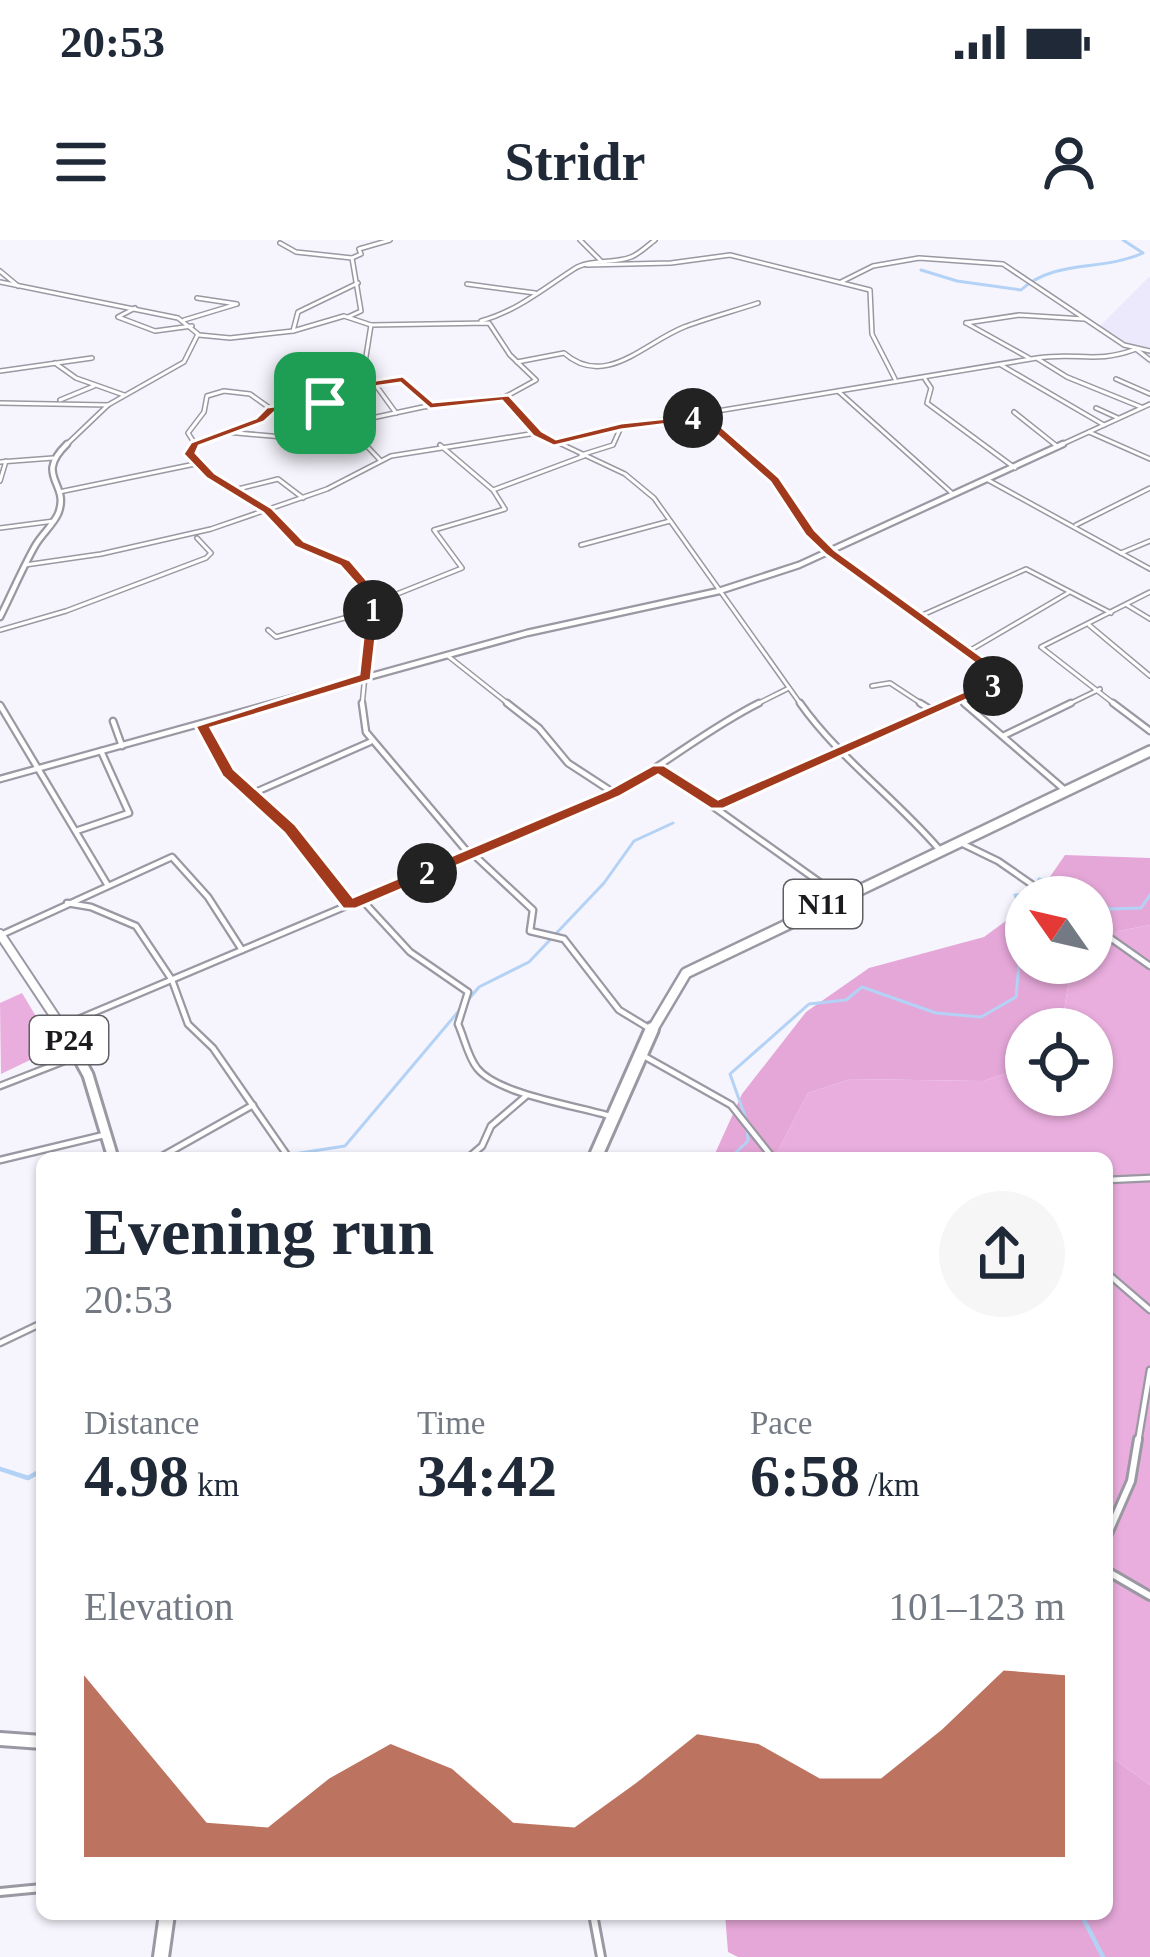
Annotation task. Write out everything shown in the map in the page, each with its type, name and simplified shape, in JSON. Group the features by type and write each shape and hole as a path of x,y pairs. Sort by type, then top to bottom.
{"highway":[{"name":"N11","path":"598,1152 671,990 686,973 1150,751"},
{"path":"161,1957 166,1920"}],"main road":[{"name":"P24","path":"0,934 62,1026 88,1075 111,1152"},
{"path":"0,1739 36,1742"}],"street":[{"path":"280,243 291,252 339,252 352,258 361,254 360,249 390,240"},
{"path":"580,240 602,262"},
{"path":"587,266 631,257 656,240"},
{"path":"471,324 506,315 576,267 730,255 872,291 872,334 897,381"},
{"path":"841,282 873,266 927,257 1003,264 1150,360"},
{"path":"0,282 135,308 184,320 198,334 230,338 293,331 361,311 352,258"},
{"path":"0,271 18,286"},
{"path":"293,331 298,312 358,283"},
{"path":"466,284 536,293"},
{"path":"184,320 236,304 197,298"},
{"path":"517,362 564,353 580,367 593,369 639,355 679,329 758,303"},
{"path":"135,308 118,317 155,331 192,326"},
{"path":"1087,319 1019,315 966,322 1067,377 1141,407"},
{"path":"226,432 284,437 430,406 505,397 536,380 517,362 493,325 397,321 371,326 348,317"},
{"path":"371,326 364,368 378,383 382,400 396,413"},
{"path":"0,617 59,512 59,492 51,478 53,458 108,405 184,362 198,334"},
{"path":"554,443 621,427 1071,353 1104,362 1136,349 1150,351"},
{"path":"0,371 92,358"},
{"path":"55,363 124,395"},
{"path":"1001,365 1104,425"},
{"path":"926,379 931,388 927,403 1015,468"},
{"path":"1116,379 1150,394"},
{"path":"272,409 328,402 336,389 405,380 430,406"},
{"path":"55,403 95,385"},
{"path":"838,391 953,494"},
{"path":"195,444 188,433 204,412 207,396 247,393 272,409"},
{"path":"505,397 538,433 638,482 706,564 719,591 789,688 840,750 898,802 939,849"},
{"path":"0,403 108,405"},
{"path":"0,779 446,655 719,591 831,553 1150,404"},
{"path":"1096,408 1118,418"},
{"path":"272,409 267,417 195,444 189,451 195,464 268,511 299,544 345,563 369,590 366,676 358,707 371,741 471,855 533,910 530,931 564,939 619,1010 652,1030"},
{"path":"1014,412 1058,447"},
{"path":"703,417 775,479 810,532 831,553 1006,679 717,806"},
{"path":"347,425 380,460"},
{"path":"494,490 613,445 621,427"},
{"path":"1089,432 1150,459"},
{"path":"25,566 105,556 195,536 303,497 380,460 440,445 538,433"},
{"path":"268,630 276,637 372,607 462,568 432,533 506,508 494,490 440,445"},
{"path":"0,481 3,461 53,458"},
{"path":"59,492 195,464"},
{"path":"234,490 278,479 303,497"},
{"path":"988,480 1150,569"},
{"path":"1076,525 1150,488"},
{"path":"581,545 670,520"},
{"path":"0,528 54,521"},
{"path":"0,629 65,611 206,558 211,553 195,536"},
{"path":"1121,553 1150,542"},
{"path":"918,617 1026,569 1112,613"},
{"path":"1150,592 1088,625 1077,625 1042,647 1150,731"},
{"path":"968,651 1068,593"},
{"path":"1127,605 1150,619"},
{"path":"1088,625 1150,676"},
{"path":"446,655 539,728 568,763 614,794"},
{"path":"872,686 890,683 933,711"},
{"path":"62,1026 614,794 659,769 710,728 789,688"},
{"path":"1003,736 1100,689"},
{"path":"961,700 1066,791"},
{"path":"0,705 107,884"},
{"path":"113,721 122,746"},
{"path":"202,726 228,772 290,829 350,905"},
{"path":"250,795 371,741"},
{"path":"76,831 130,813 100,751"},
{"path":"659,769 839,896"},
{"path":"957,842 1020,876"},
{"path":"0,934 172,856 208,897 242,950"},
{"path":"363,901 410,952 468,992 458,1024 478,1070 526,1096 555,1099 614,1117"},
{"path":"67,903 91,907 136,926 172,980 188,1024 203,1035 286,1152"},
{"path":"1113,940 1150,966"},
{"path":"641,1054 738,1111 769,1152"},
{"path":"0,1086 76,1056"},
{"path":"475,1152 491,1126 526,1096"},
{"path":"170,1152 253,1105"},
{"path":"0,1160 104,1135"},
{"path":"1113,1180 1150,1178"},
{"path":"1113,1278 1150,1310"},
{"path":"0,1343 36,1326"},
{"path":"1113,1522 1131,1481 1150,1370"},
{"path":"1113,1574 1150,1596"},
{"path":"0,1892 36,1889"},
{"path":"594,1920 601,1957"}],"shaded area":[{"path":"1150,277 1150,365 1100,326"},
{"path":"1065,855 1150,858 1150,925 1113,935 1113,876 1050,876"},
{"path":"1005,922 1005,984 1068,984 1064,1008 1005,1008 1005,1074 983,1081 851,1079 808,1093 777,1152 716,1152 742,1094 806,1012 869,968 984,937"},
{"path":"1150,925 1150,1785 1113,1758 1113,1152 777,1152 808,1093 851,1079 983,1081 1005,1074 1005,1116 1113,1116 1113,1008 1064,1008 1068,984 1113,984 1113,935"},
{"path":"22,993 55,1048 1,1074 0,1003"},
{"path":"1113,1758 1150,1785 1150,1957 738,1957 728,1952 725,1920 1113,1920"}],"waterway":[{"path":"921,270 957,281 1021,290 1048,274 1143,253 1123,240"},
{"path":"306,1152 345,1146 479,987 529,962 604,883 634,841 673,823"},
{"path":"1113,909 1141,908 1150,895"},
{"path":"746,1119 730,1074 809,1004 846,1000 862,987 936,1013 981,1017 1016,997 1017,984"},
{"path":"736,1152 748,1141 747,1129"},
{"path":"0,1469 28,1478 36,1473"},
{"path":"1084,1920 1103,1957"}],"route":[{"path":"403,379 430,406 505,397 538,433 554,443 621,427 703,417 775,479 810,532 831,553 1006,679 717,806 659,769 614,794 350,905 290,829 228,772 202,726 366,676 373,610 369,590 345,563 299,544 268,511 211,476 189,454 195,444 260,420 272,409 325,403 336,389 403,379"}]}
